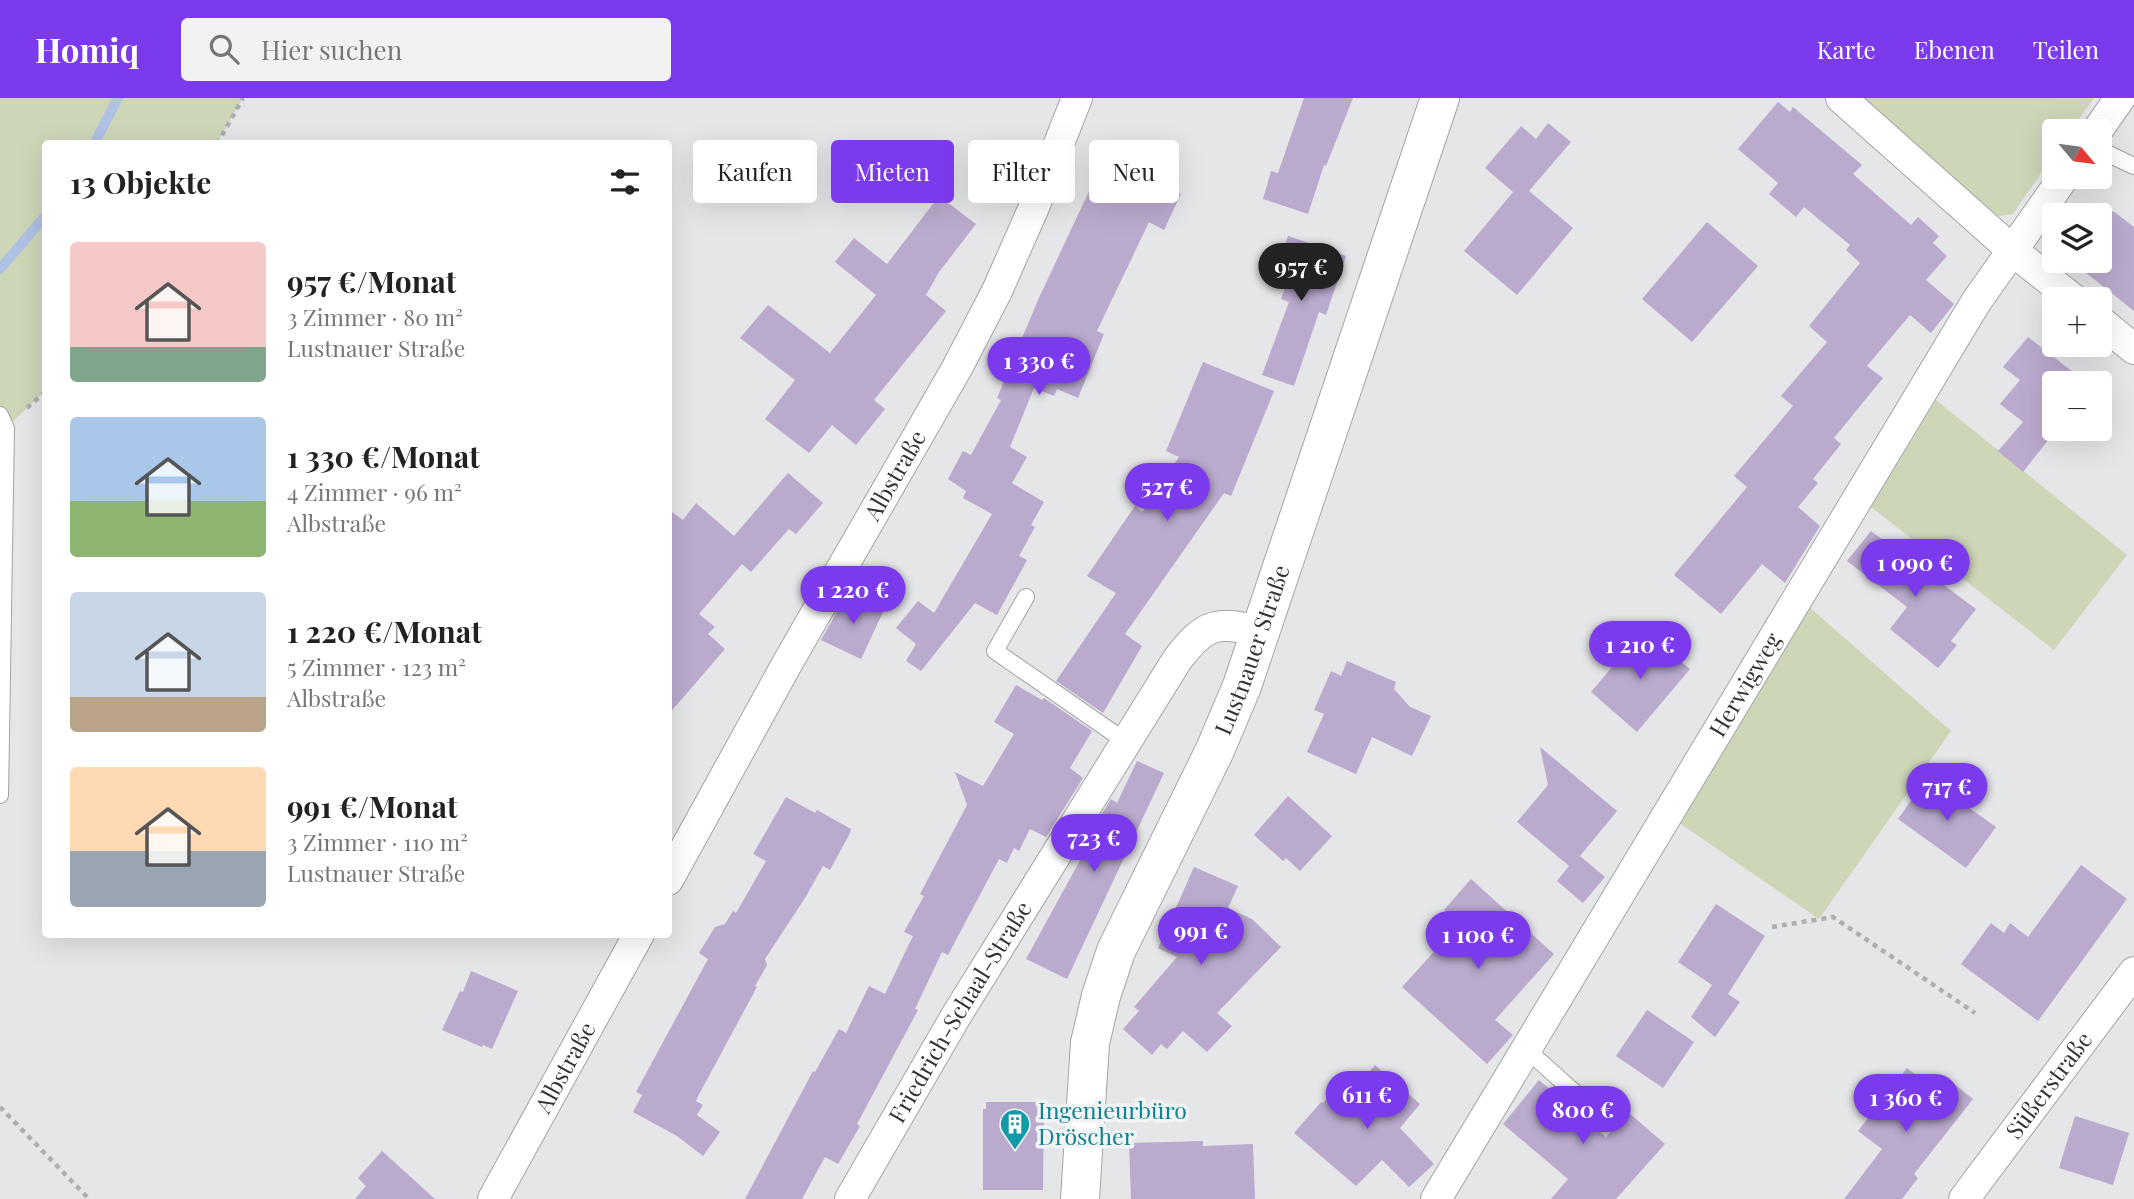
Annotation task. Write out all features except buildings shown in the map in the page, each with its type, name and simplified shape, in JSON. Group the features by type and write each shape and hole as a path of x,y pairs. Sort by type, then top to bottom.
{"street":[{"name":"Albstraße","path":"672,873 997,291 1077,98"},
{"name":"Lustnauer Straße","path":"1080,1199 1088,1065 1101,996 1116,951 1215,750 1242,686 1440,98"},
{"path":"1841,98 2012,250 2058,287"},
{"path":"2105,119 2120,98"},
{"name":"Herwigweg","path":"1438,1198 1976,302 2055,189"},
{"path":"2112,331 2134,349"},
{"name":"Friedrich-Schaal-Straße","path":"850,1199 956,1016 1049,869 1125,741 1194,638 1214,627 1231,624 1261,632"},
{"name":"Albstraße","path":"493,1199 637,938"},
{"name":"Süßerstraße","path":"1966,1198 2134,972"}],"lane":[{"path":"2112,156 2134,166"},
{"path":"0,415 6,428 0,795"},
{"path":"1026,597 995,651 1125,741"},
{"path":"1526,1049 1602,1117"}],"path":[{"path":"218,140 243,98"},
{"path":"1772,927 1833,917 1975,1013"},
{"path":"0,1107 89,1199"}],"green space":[{"path":"0,98 243,98 219,140 42,140 42,394 6,428 0,725"},
{"path":"1854,98 2094,98 2079,119 2042,119 2042,172 2013,214 1983,214"},
{"path":"1936,400 2127,555 2054,650 1871,507"},
{"path":"1807,605 1951,731 1819,919 1678,822"}],"waterway":[{"path":"96,140 118,98"},
{"path":"0,269 42,220"}],"place":[{"name":"Ingenieurbüro Dröscher","path":"1015,1151"}]}
